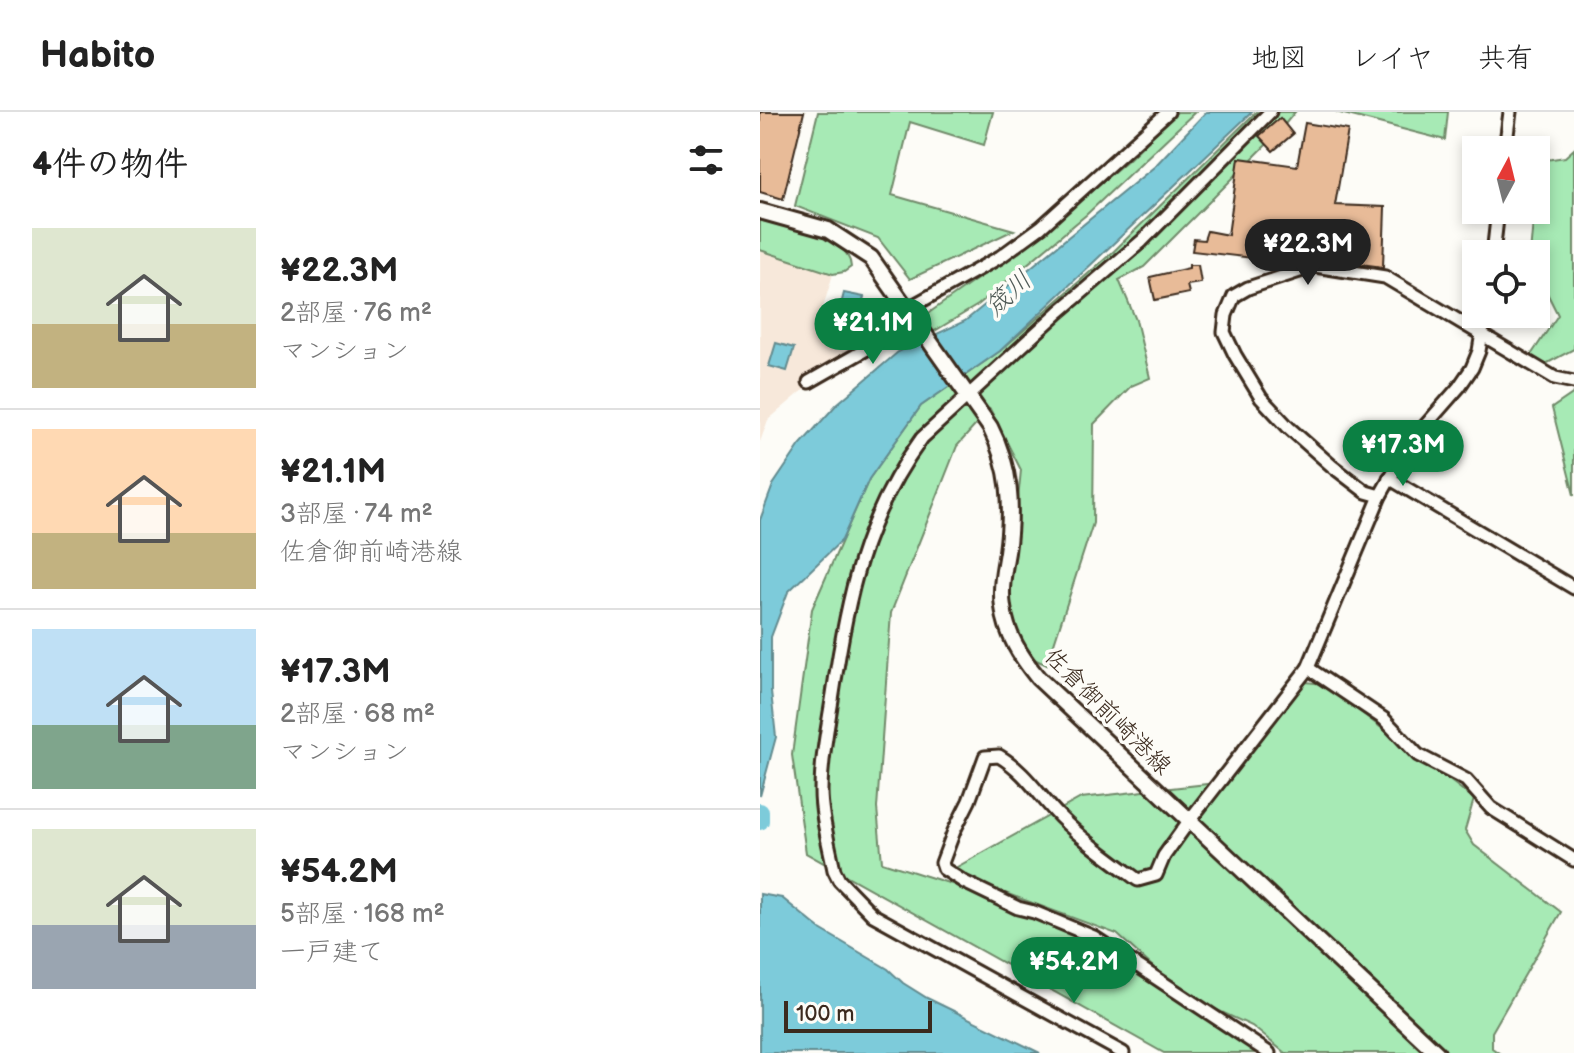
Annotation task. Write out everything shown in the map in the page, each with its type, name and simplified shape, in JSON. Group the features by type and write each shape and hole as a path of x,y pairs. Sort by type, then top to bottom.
{"main road":[{"name":"佐倉御前崎港線","path":"760,211 828,230 871,258 968,395 1001,449 1011,496 1011,525 1002,586 1003,606 1015,643 1038,678 1437,1053"}],"street":[{"path":"809,382 865,350 910,311 1000,257 1041,227 1123,156 1168,112"},
{"path":"1123,1053 873,915 839,880 834,870 821,793 843,625 872,522 907,458 922,438 1059,312 1142,241 1270,112"},
{"path":"1507,136 1510,112"},
{"path":"1380,496 1366,492 1332,466 1261,398 1224,332 1226,315 1234,296 1248,288 1315,266 1385,277 1555,378 1574,382"},
{"path":"1269,1053 1094,937 1018,908 964,882 944,869 942,863 985,757 999,756 1027,776 1056,814 1084,841 1138,880 1156,875 1164,856 1189,821 1308,668 1389,478 1410,443 1466,377 1479,351 1483,328"},
{"path":"1389,478 1574,588"},
{"path":"1308,668 1384,719 1418,755 1466,780 1491,808 1574,860"}],"shaded area":[{"path":"760,250 833,274 816,331 858,344 768,420 760,442"}],"green space":[{"path":"818,112 993,112 984,145 910,122 892,195 1014,230 910,279 878,238 795,206"},
{"path":"1177,112 1195,112 1086,215 978,305 906,348 890,340 1036,238 1129,159"},
{"path":"1256,112 1295,112 1276,135 1144,267 1119,280 1136,320 1150,378 1131,386 1094,424 1093,523 1047,665 1019,652 1008,600 1021,470 990,409 957,446 891,613 877,808 882,862 977,892 1101,940 1175,987 1117,934 948,872 1081,798 1225,782 1306,682 1324,684 1474,799 1465,830 1474,845 1561,912 1492,1032 1492,1048 1499,1053 1285,1053 1252,1026 1187,996 1269,1053 1164,1053 806,853 792,755 812,609 869,479 921,406 1000,351 1114,251"},
{"path":"1336,112 1448,112 1445,140"},
{"path":"1574,149 1574,349 1542,366 1529,358 1558,315 1550,299 1550,240 1531,240 1533,224 1550,224 1550,159 1565,157"},
{"path":"760,219 828,239 848,256 851,267 833,274 760,250"},
{"path":"1574,393 1574,495 1552,408"}],"water":[{"path":"1206,112 1252,112 1000,351 921,406 869,479 842,540 788,592 771,637 771,692 776,737 760,796 760,520 773,485 800,445 837,404 898,352 965,321 1154,167"},
{"path":"844,293 864,297 853,334 834,331"},
{"path":"776,343 794,348 787,371 769,366"},
{"path":"760,894 782,898 820,929 888,969 927,998 1040,1053 760,1053"}],"building":[{"path":"760,112 804,112 783,199 760,192"},
{"path":"1280,118 1293,134 1273,151 1259,136"},
{"path":"1305,123 1348,130 1335,205 1385,207 1383,267 1338,261 1340,252 1272,242 1270,260 1192,251 1194,239 1204,240 1207,231 1228,235 1239,158 1297,166"},
{"path":"1189,265 1198,265 1201,283 1187,285 1189,293 1155,300 1150,277 1189,268"}],"waterway":[{"name":"筬川","path":"760,812 760,821"}]}
